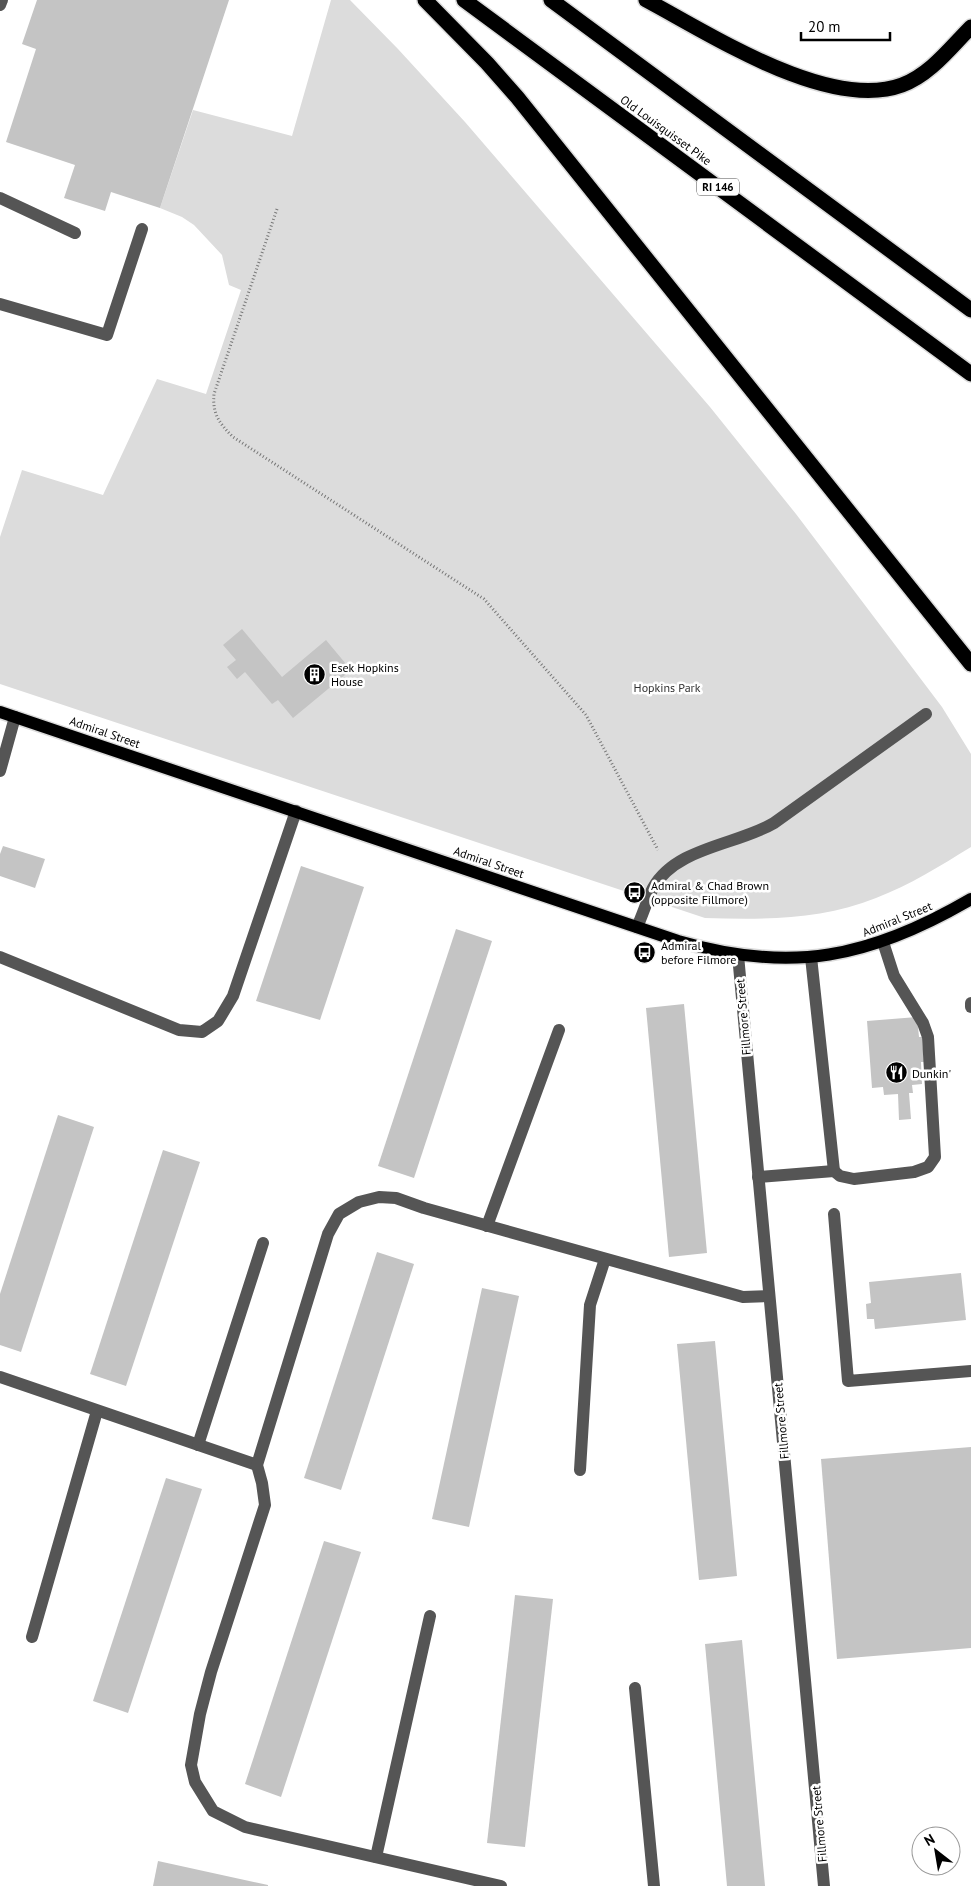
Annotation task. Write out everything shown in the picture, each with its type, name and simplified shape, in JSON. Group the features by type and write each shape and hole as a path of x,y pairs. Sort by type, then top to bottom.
{"highway":[{"path":"425,0 475,50 517,97 971,664"},
{"name":"Old Louisquisset Pike","path":"464,0 971,374"},
{"path":"551,0 971,310"},
{"path":"646,0 784,71 826,85 867,91 886,90 904,85 923,74 971,27"}],"main road":[{"name":"Admiral Street","path":"0,712 687,944 738,955 775,959 811,957 848,951 883,942 937,918 971,899"}],"street":[{"path":"0,5 2,0"},
{"path":"0,198 75,233"},
{"path":"0,304 107,335 142,229"},
{"path":"637,927 653,888 668,869 690,857 756,832 774,823 926,714"},
{"path":"0,771 15,717"},
{"path":"0,957 179,1030 202,1032 218,1021 233,996 296,811"},
{"path":"758,1178 834,1172 840,1176 854,1179 914,1172 928,1167 935,1157 928,1037 923,1023 894,976 883,942"},
{"name":"Fillmore Street","path":"738,955 824,1886"},
{"path":"811,957 834,1172"},
{"path":"487,1226 559,1030"},
{"path":"501,1886 245,1827 213,1811 196,1782 191,1765 200,1714 211,1672 265,1505 257,1465 328,1234 339,1214 359,1202 379,1197 396,1198 487,1226 743,1297 769,1296"},
{"path":"834,1214 848,1381 971,1371"},
{"path":"198,1445 263,1243"},
{"path":"580,1470 590,1306 605,1259"},
{"path":"0,1377 257,1465"},
{"path":"32,1637 97,1411"},
{"path":"376,1857 430,1616"},
{"path":"635,1688 654,1886"}],"path":[{"path":"276,208 214,394 213,406 224,429 233,437 484,599 586,714 668,869"}],"green space":[{"name":"Hopkins Park","path":"331,0 350,0 465,122 710,407 796,514 942,707 971,754 971,847 901,887 876,898 835,911 792,917 705,918 0,684 0,537 22,470 103,495 157,379 206,394 241,290 229,285 222,255 194,225 182,217 160,208 193,110 292,136"}],"building":[{"path":"37,0 229,0 160,208 111,192 105,211 64,198 75,165 6,142 36,49 22,44"},
{"name":"Esek Hopkins House","path":"242,629 282,677 326,640 351,670 293,718 278,700 272,704 245,672 237,679 227,667 236,660 223,645"},
{"path":"3,846 45,859 35,888 0,876 0,854"},
{"path":"301,866 364,887 320,1020 256,1001"},
{"path":"456,929 492,941 414,1178 378,1166"},
{"path":"684,1004 707,1253 669,1257 646,1008"},
{"name":"Dunkin'","path":"917,1017 919,1037 922,1037 924,1062 921,1062 922,1084 912,1085 913,1093 909,1093 911,1119 899,1120 898,1094 884,1095 883,1087 872,1088 867,1021"},
{"path":"58,1115 94,1127 21,1352 0,1345 0,1294"},
{"path":"163,1150 200,1162 126,1386 90,1374"},
{"path":"377,1252 414,1264 341,1490 304,1478"},
{"path":"961,1273 966,1320 875,1329 874,1319 867,1319 866,1304 871,1303 869,1282"},
{"path":"482,1288 519,1296 469,1527 432,1519"},
{"path":"715,1341 737,1576 699,1580 677,1344"},
{"path":"971,1447 971,1648 837,1659 821,1459"},
{"path":"166,1478 202,1489 128,1713 93,1701"},
{"path":"324,1541 361,1552 281,1797 245,1784"},
{"path":"515,1595 553,1599 525,1847 487,1843"},
{"path":"742,1640 765,1886 727,1886 705,1644"},
{"path":"158,1861 268,1885 268,1886 153,1886"}],"place":[{"name":"Esek Hopkins House","path":"315,674"},
{"name":"Admiral & Chad Brown (opposite Fillmore)","path":"635,892"},
{"name":"Admiral before Filmore","path":"645,952"},
{"name":"Dunkin'","path":"896,1073"}]}
